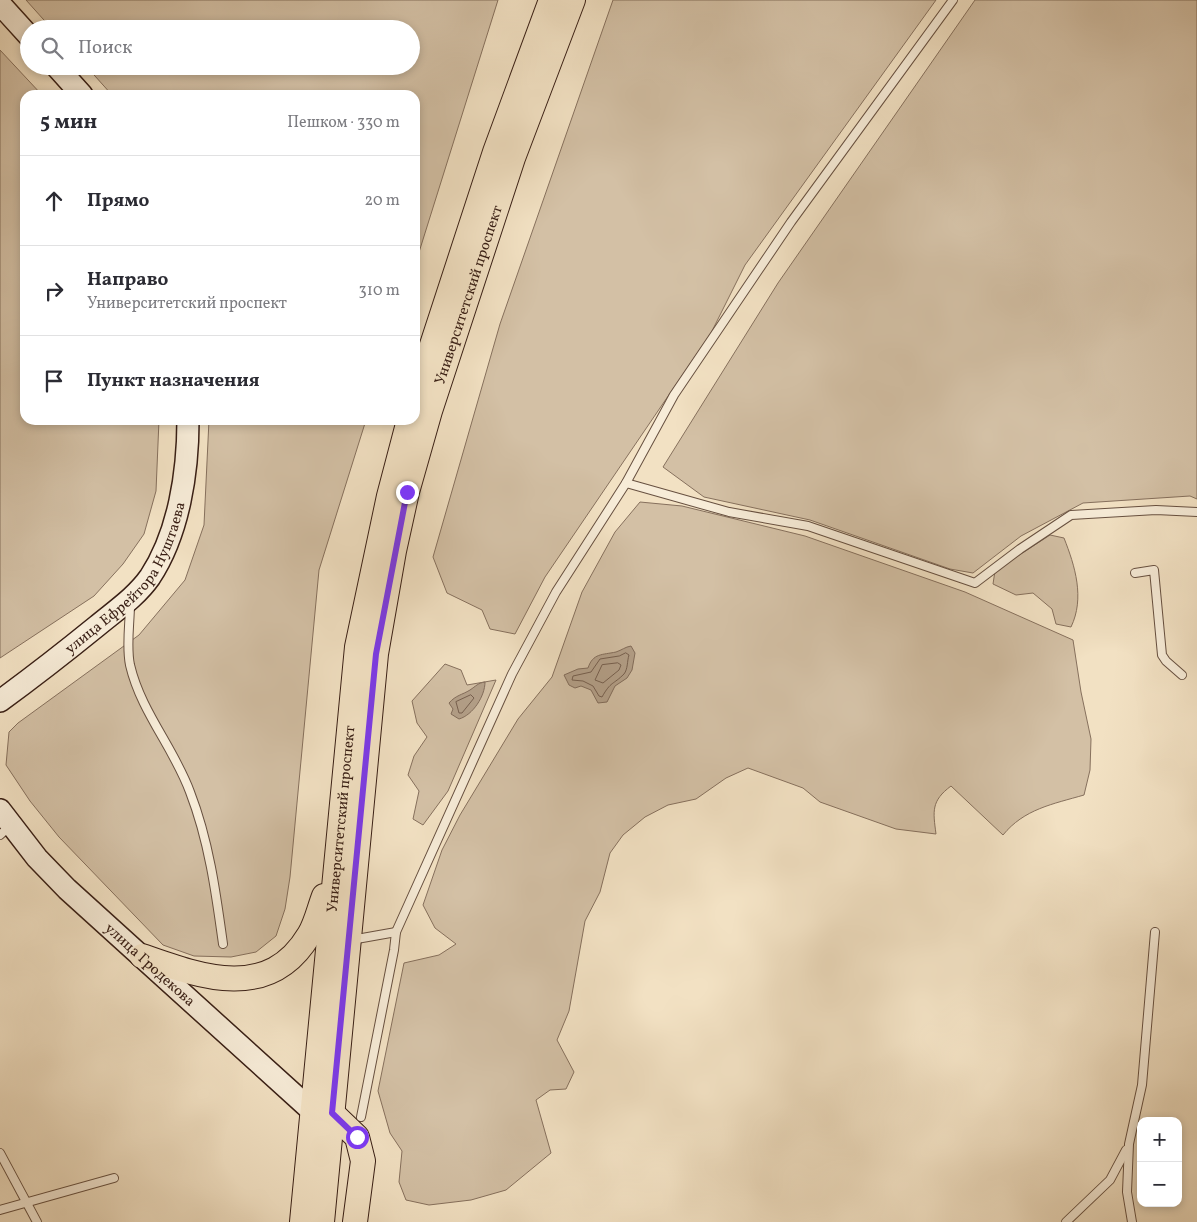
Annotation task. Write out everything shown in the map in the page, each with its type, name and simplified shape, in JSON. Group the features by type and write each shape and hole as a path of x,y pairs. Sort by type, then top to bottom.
{"main road":[{"name":"Университетский проспект","path":"302,1222 322,1112 347,940 376,654 396,543 407,492 430,410 551,0"},
{"name":"Университетский проспект","path":"420,383 504,155 572,0"},
{"path":"0,4 20,26"},
{"path":"64,75 78,90"},
{"name":"улица Ефрейтора Нуштаева","path":"0,700 35,676 130,599 149,578 162,555 182,492 188,450 188,425"},
{"name":"Университетский проспект","path":"322,1222 322,1112 336,859 357,647 386,505 407,425"},
{"name":"улица Гродекова","path":"3,824 67,889 322,1112"},
{"path":"142,956 193,974 216,978 242,979 276,970 294,956 310,934 336,859"},
{"path":"322,1112 357,1137 363,1161 355,1222"}],"lane":[{"path":"361,1117 396,932 512,674 556,592 626,483 674,395 791,222 953,0"},
{"path":"626,483 729,512 808,526 975,584 1020,549 1071,515 1156,510 1197,512"},
{"path":"1135,573 1154,570 1162,655 1182,675"},
{"path":"130,599 130,663 142,699 189,789 200,818 214,878 223,944"},
{"path":"347,940 396,932"},
{"path":"1132,1222 1127,1192 1129,1144 1142,1085 1155,932"},
{"path":"1066,1222 1110,1180 1120,1165 1129,1144"},
{"path":"0,1153 28,1202 37,1222"},
{"path":"0,1210 114,1178"}],"shaded area":[{"path":"26,0 498,0 420,249 420,90 108,90 94,75 420,75 420,20 44,20"},
{"path":"613,0 936,0 745,265 711,333 545,577 515,634 490,629 482,610 447,593 433,557 500,324"},
{"path":"975,0 1197,0 1197,499 1190,496 1083,503 1021,536 973,573 950,569 810,520 704,497 663,467 778,283"},
{"path":"0,50 20,71 20,75 23,75 37,90 20,90 20,425 159,425 156,491 144,534 123,564 94,596 0,658"},
{"path":"209,425 364,425 319,570 290,877 285,909 276,936 256,952 231,957 194,956 163,945 59,837 30,801 6,765 9,732 18,723 139,635 185,580 204,525"},
{"path":"640,502 682,506 805,536 965,592 1073,640 1091,739 1090,770 1084,795 1030,813 1011,826 1003,835 951,786 944,791 935,807 936,834 896,829 820,802 803,788 748,768 726,778 696,799 668,805 645,817 623,835 610,853 600,892 585,921 569,1011 557,1040 574,1072 566,1089 550,1090 536,1100 551,1153 506,1190 471,1200 429,1205 406,1200 399,1182 402,1151 390,1133 378,1091 404,963 439,955 456,944 435,928 423,905 442,850 460,815 518,719 552,677 582,592 615,532"},
{"path":"1050,535 1064,538 1075,571 1078,593 1075,616 1071,627 1056,624 1052,609 1033,593 1016,595 993,584 995,571"},
{"path":"445,664 461,670 467,685 496,680 448,791 423,825 413,819 419,791 408,775 414,756 427,737 417,723 412,701"}],"water":[{"path":"631,646 635,653 632,670 627,678 615,686 607,702 598,703 591,690 581,686 575,688 569,685 564,675 578,669 588,668 595,657"},
{"path":"485,682 480,699 469,714 459,719 451,714 453,709 449,703 452,700"}],"route":[{"path":"357,1137 332,1113 347,940 376,654 394,551 407,492"}]}
